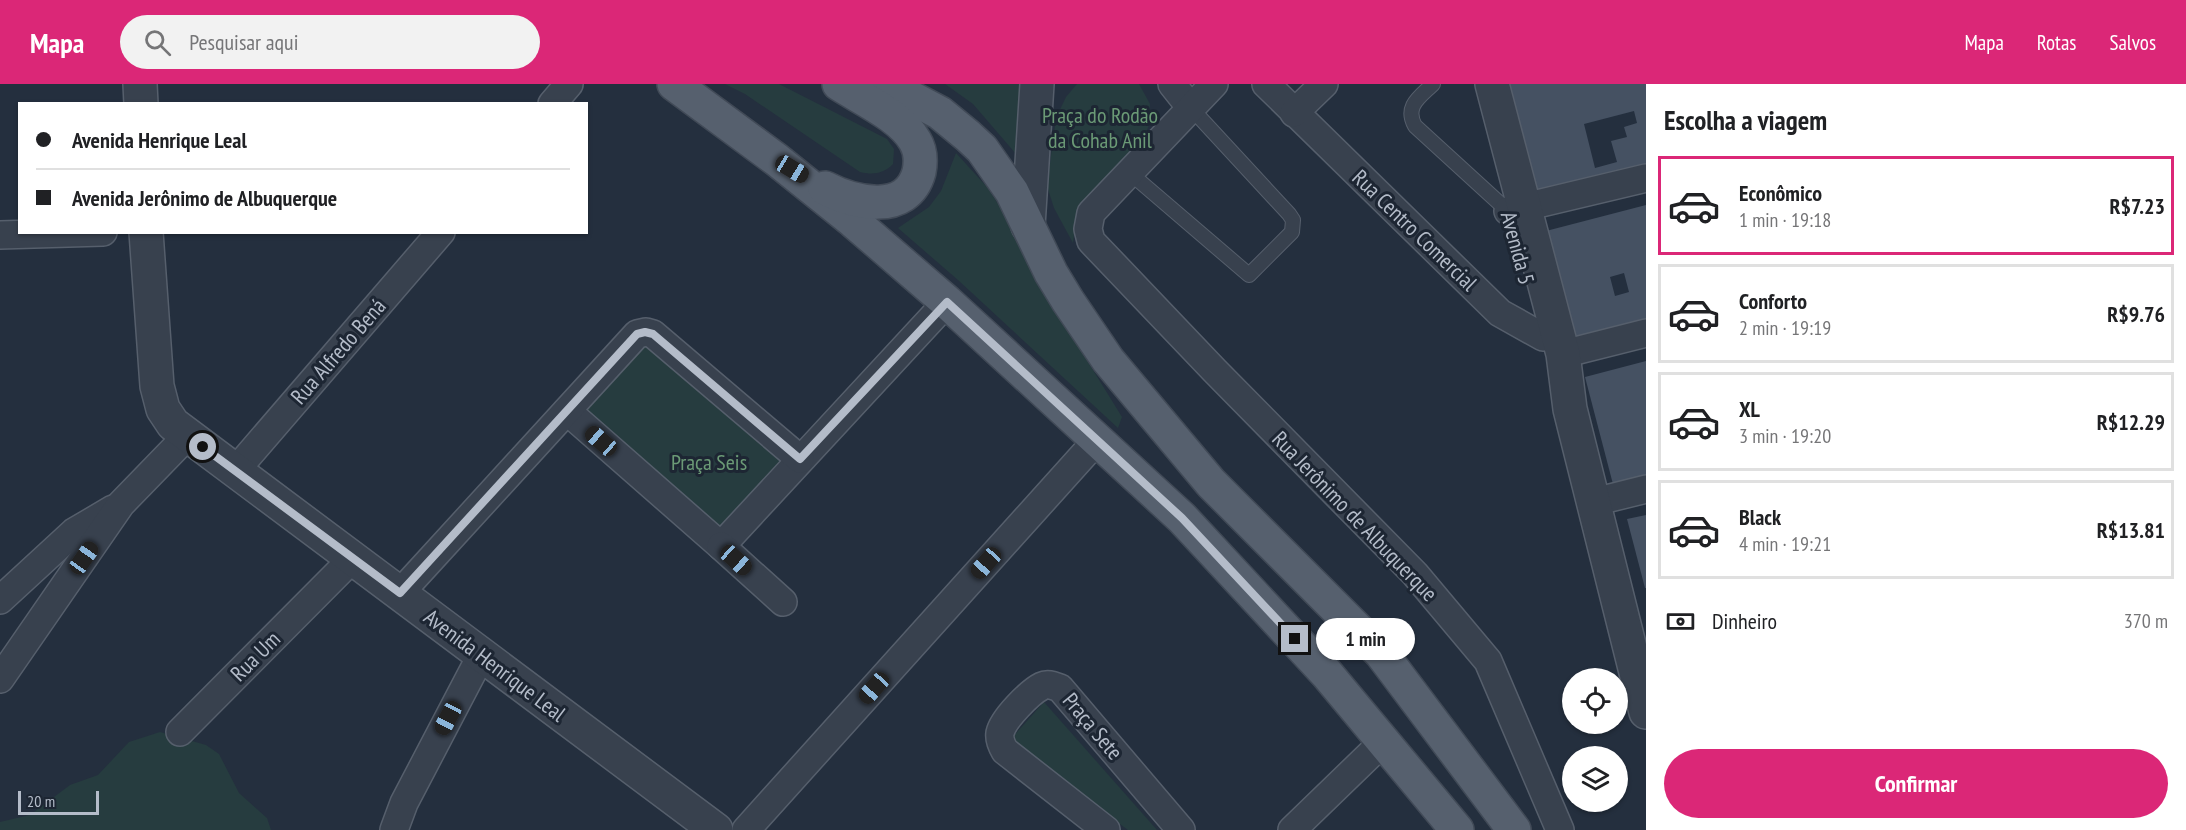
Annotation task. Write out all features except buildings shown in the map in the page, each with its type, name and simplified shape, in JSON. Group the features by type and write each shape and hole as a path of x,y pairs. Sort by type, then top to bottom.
{"main road":[{"path":"674,84 777,160 854,221 947,302 1182,518 1327,674 1457,830"},
{"path":"777,160 821,187 851,200 884,202 901,195 916,181 920,165 918,147 914,139 892,118 839,84"},
{"path":"885,84 940,113 982,149 1002,176 1051,273 1068,301 1086,329 1131,388 1211,483 1381,653 1514,830"}],"street":[{"path":"140,84 141,102"},
{"path":"554,102 569,84"},
{"path":"1028,226 1037,84"},
{"path":"1172,84 1191,108"},
{"path":"1130,173 1214,84"},
{"name":"Rua Centro Comercial","path":"1266,84 1500,313 1553,346"},
{"path":"1294,113 1324,84"},
{"name":"Avenida 5","path":"1473,84 1516,209 1594,502 1638,648 1646,712"},
{"name":"Avenida 5","path":"1492,84 1516,209"},
{"name":"Rua Jerônimo de Albuquerque","path":"1130,173 1091,213 1088,229 1091,241 1415,574 1488,661 1560,830"},
{"path":"1516,209 1646,178"},
{"path":"0,235 34,234"},
{"name":"Avenida Henrique Leal","path":"146,234 157,386 163,409 173,424 716,830"},
{"name":"Rua Alfredo Bená","path":"236,470 439,234"},
{"path":"721,546 947,302"},
{"path":"400,593 637,334 645,332 653,334 800,459"},
{"path":"1553,346 1646,333"},
{"path":"567,411 783,602"},
{"path":"0,679 121,504 187,436"},
{"path":"746,830 1098,439"},
{"path":"1594,502 1646,489"},
{"path":"0,600 74,532 121,504"},
{"name":"Rua Um","path":"180,732 353,558"},
{"path":"393,830 404,803 482,654"},
{"name":"Praça Sete","path":"1106,830 1005,751 1001,743 1000,732 1010,716 1028,696 1043,685 1060,688 1181,830"},
{"path":"1292,830 1383,742"}],"lane":[{"path":"1433,84 1414,103 1411,118 1415,126 1516,209"},
{"path":"1130,173 1249,275 1292,232 1293,220 1289,214 1191,108"}],"green space":[{"path":"725,84 779,84 887,139 894,149 893,164 878,173 860,172 745,94"},
{"path":"945,84 1024,84 1024,143 1016,154 973,104"},
{"name":"Praça do Rodão da Cohab Anil","path":"1077,84 1139,84 1150,104 1149,125 1140,148 1077,213 1073,243 1054,208 1047,186 1056,118 1066,97"},
{"path":"956,153 987,187 1022,240 1080,349 1122,417 1118,428 958,280 898,228 929,207 941,191"},
{"name":"Praça Seis","path":"641,342 781,462 717,533 574,405"},
{"path":"1044,702 1157,830 1128,830 1009,741"},
{"path":"160,732 206,745 219,754 239,793 267,818 271,830 0,830 0,822 30,815 70,785 98,775 129,742"}],"route":[{"path":"203,447 400,593 637,334 645,332 653,334 800,459 947,302 1182,518 1295,639"}]}
